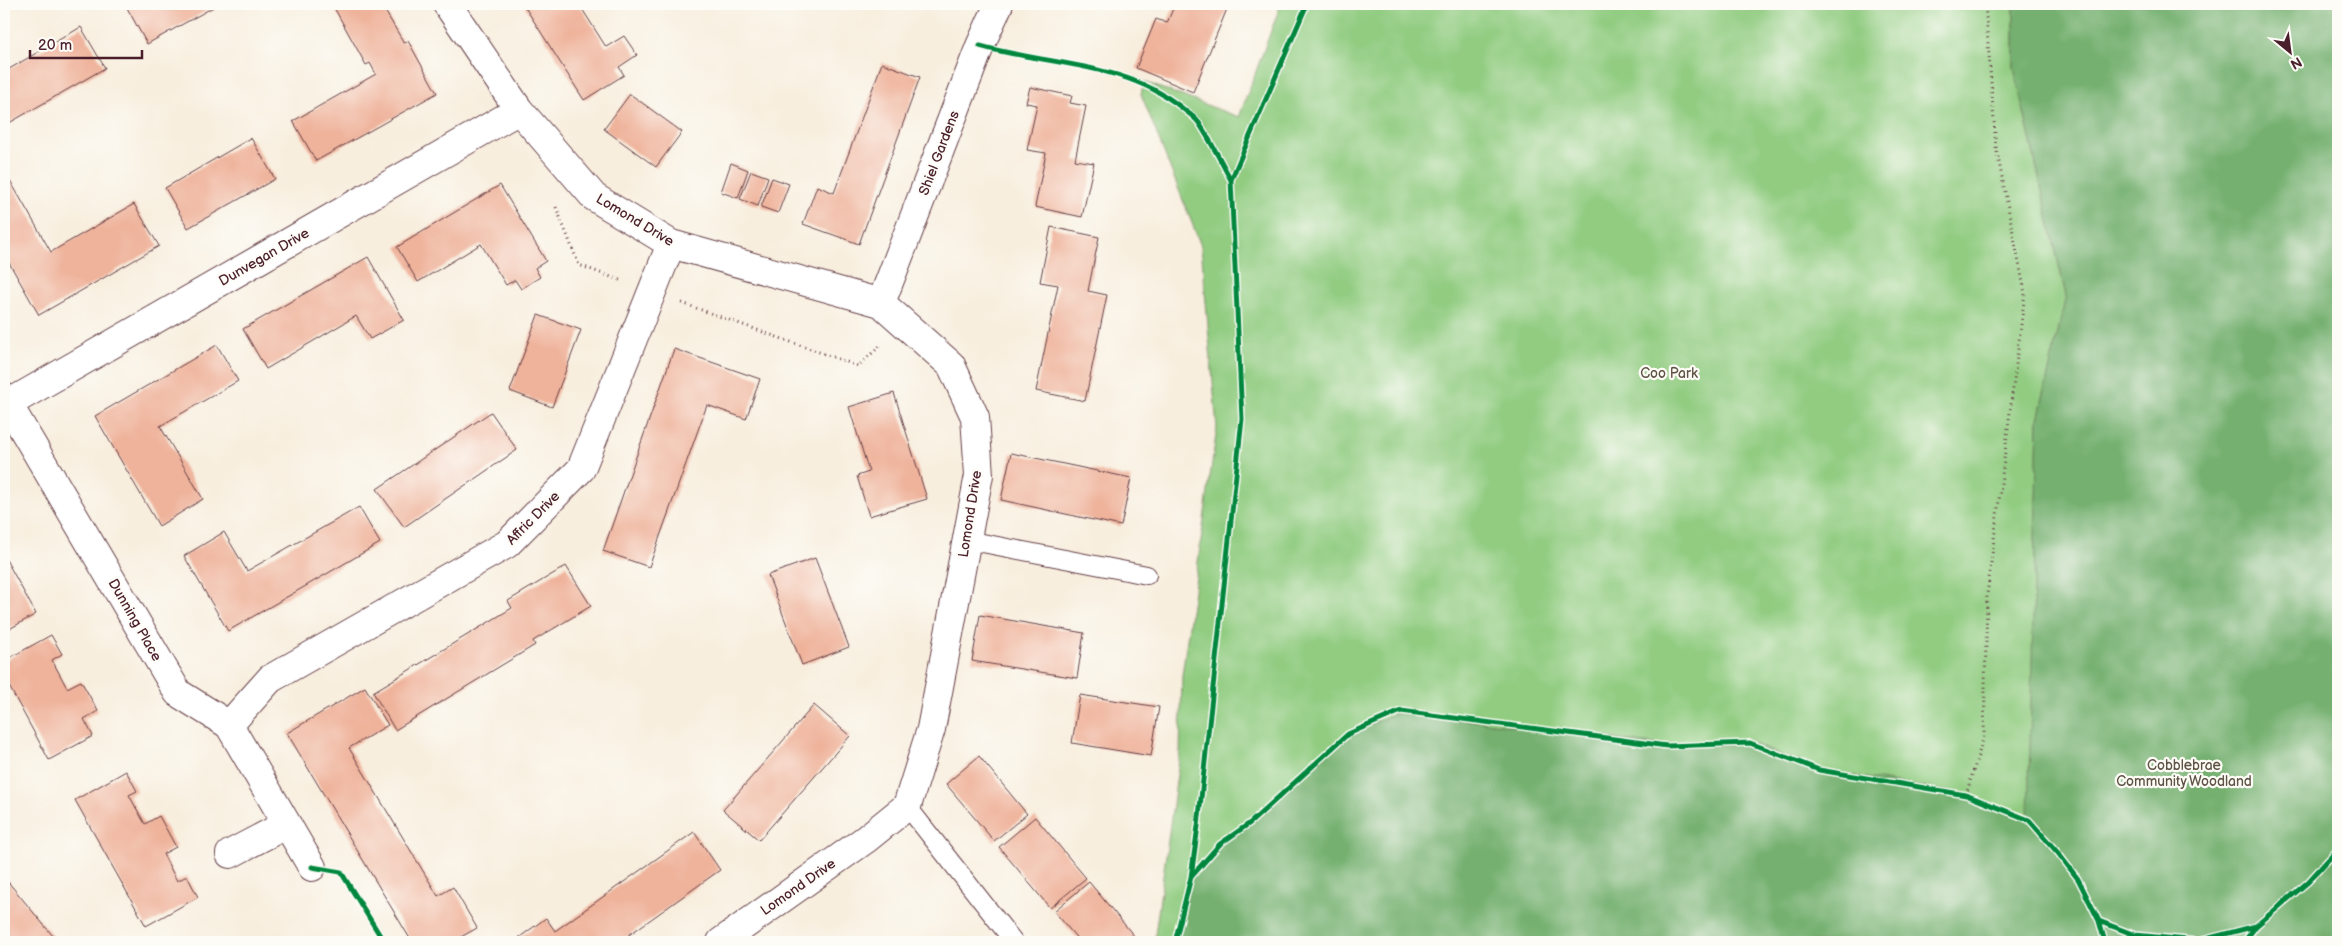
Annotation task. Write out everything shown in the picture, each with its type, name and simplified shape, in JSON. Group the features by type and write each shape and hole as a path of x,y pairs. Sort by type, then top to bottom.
{"street":[{"name":"Lomond Drive","path":"447,4 519,110 594,197 671,244 881,303 951,365 975,417 979,475 931,728 907,806 866,839 721,942"},
{"name":"Shiel Gardens","path":"881,303 980,46 999,4"},
{"name":"Dunvegan Drive","path":"6,401 519,110"},
{"name":"Affric Drive","path":"229,725 270,680 507,544 582,469 671,244"},
{"name":"Dunning Place","path":"6,401 178,692 229,725 312,867"},
{"path":"230,854 287,824"}],"lane":[{"path":"967,540 1147,575"},
{"path":"907,806 1014,942"}],"path":[{"path":"1966,795 1984,736 1987,595 2025,293 1996,147 1985,4"}],"green space":[{"name":"Coo Park","path":"1281,4 2014,4 2014,68 2066,296 2038,420 2029,820 1966,795 1819,770 1750,743 1667,746 1401,711 1348,734 1250,823 1220,844 1191,877 1175,942 1154,942 1180,753 1182,675 1217,428 1201,246 1141,94 1144,82 1239,117"},
{"name":"Cobblebrae Community Woodland","path":"2014,4 2338,4 2338,942 1175,942 1191,877 1220,844 1250,823 1348,734 1401,711 1667,746 1750,743 1819,770 1966,795 2028,819 2038,420 2066,296 2014,68"}],"building":[{"path":"129,4 219,4 147,44 126,6"},
{"path":"332,4 381,4 404,43 408,41 437,93 316,161 293,121 376,74 370,63 366,65"},
{"path":"523,4 579,4 606,47 624,36 637,55 619,67 624,75 584,100"},
{"path":"1175,4 1229,4 1193,92 1136,68 1156,19 1167,23"},
{"path":"81,27 105,68 4,126 4,72"},
{"path":"882,63 920,77 859,244 803,224 817,186 834,193"},
{"path":"1030,87 1072,96 1070,103 1086,106 1075,160 1094,163 1082,217 1035,207 1046,153 1027,150 1037,105 1026,103"},
{"path":"630,94 682,132 656,167 604,129"},
{"path":"251,138 275,179 188,228 165,188"},
{"path":"731,163 748,170 738,198 721,192"},
{"path":"4,170 51,252 134,204 159,246 39,315 4,254"},
{"path":"751,171 768,177 758,206 740,199"},
{"path":"772,178 789,184 778,213 761,207"},
{"path":"500,185 546,261 535,268 540,277 521,289 515,280 506,285 481,244 418,282 397,247"},
{"path":"1051,227 1099,237 1088,291 1107,295 1085,401 1036,391 1058,285 1040,282"},
{"path":"368,257 404,320 370,339 356,316 266,369 243,329"},
{"path":"538,315 581,330 552,407 510,391"},
{"path":"217,345 238,381 160,426 203,499 159,526 95,416"},
{"path":"674,349 760,379 746,419 707,405 649,567 603,551"},
{"path":"894,393 927,499 869,516 857,476 869,472 849,407"},
{"path":"491,412 517,450 404,527 377,489"},
{"path":"1011,453 1131,478 1121,526 1001,500"},
{"path":"359,507 380,543 228,631 184,556 224,532 247,571"},
{"path":"4,556 36,614 4,632"},
{"path":"815,558 849,647 802,665 768,575"},
{"path":"566,566 591,606 533,641 535,645 395,730 373,692 512,608 508,601"},
{"path":"980,615 1084,633 1077,678 972,661"},
{"path":"51,635 62,654 52,660 67,688 81,681 98,711 84,719 93,736 49,760 4,677 4,661"},
{"path":"365,687 388,725 349,748 438,896 453,887 477,928 452,942 412,942 287,733"},
{"path":"1080,695 1159,707 1151,756 1072,743"},
{"path":"814,705 850,736 759,840 723,810"},
{"path":"979,756 1027,814 994,841 946,784"},
{"path":"126,771 137,791 129,795 145,824 159,816 176,847 163,854 177,881 187,876 198,897 146,926 75,800"},
{"path":"1035,817 1086,878 1050,908 999,847"},
{"path":"694,832 720,870 619,942 513,942 546,918 555,931"},
{"path":"4,877 58,942 4,942"},
{"path":"1089,882 1139,942 1080,942 1054,911"}],"cycle path":[{"path":"1175,942 1191,877 1198,826 1242,419 1231,180 1307,4"},
{"path":"980,46 1111,73 1160,93 1197,121 1208,137 1231,180"},
{"path":"1191,877 1220,844 1250,823 1348,734 1401,711 1667,746 1750,743 1819,770 1966,795 2029,820 2078,879 2099,921 2105,942"},
{"path":"2244,942 2256,926 2308,882 2338,849"},
{"path":"312,867 341,872 384,942"},
{"path":"2099,921 2135,935 2198,941 2256,926"}]}
